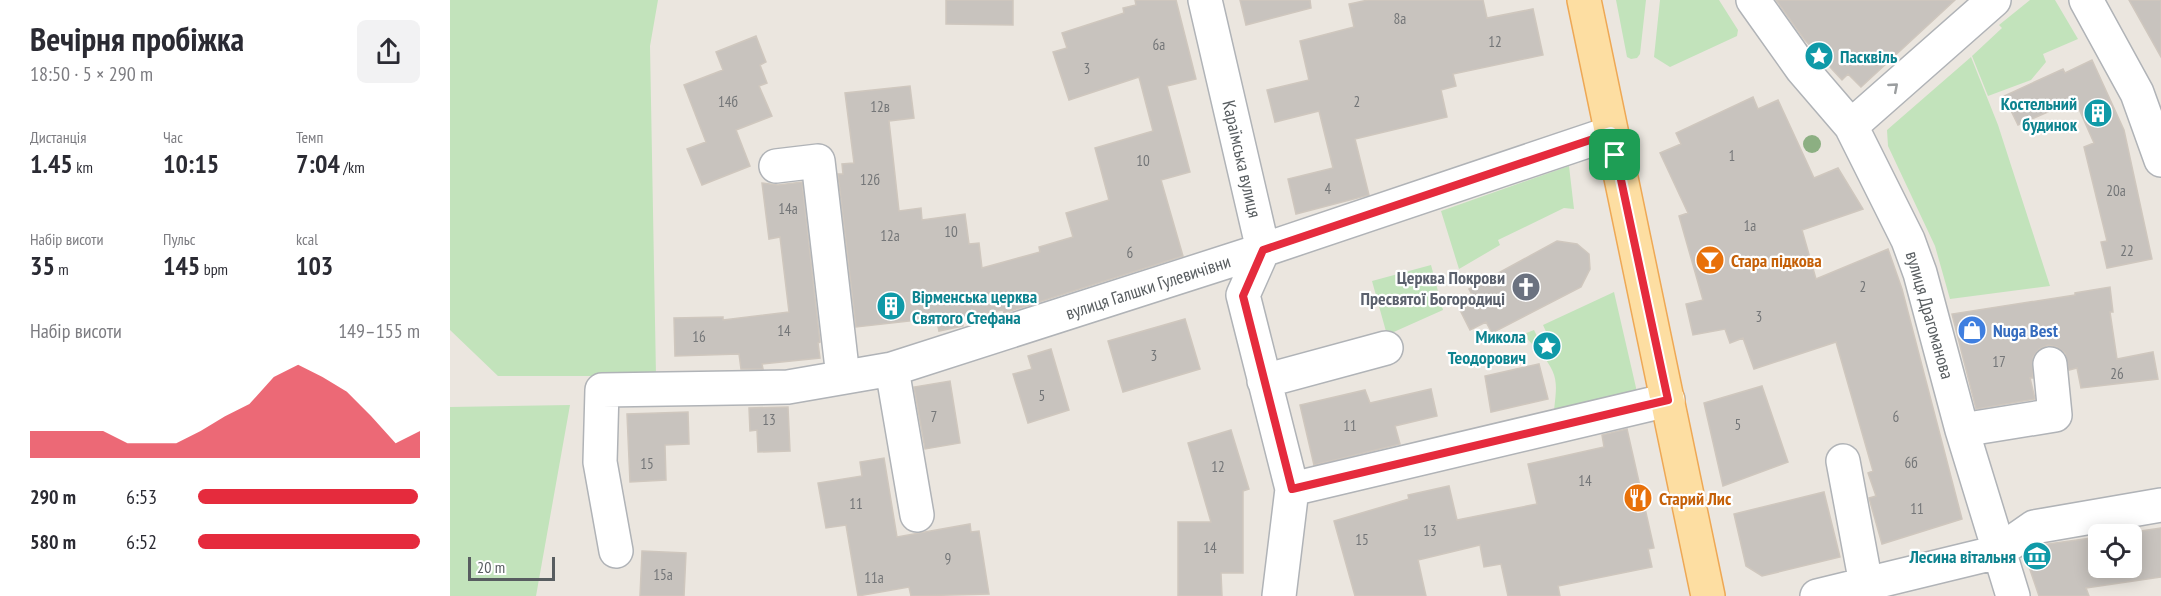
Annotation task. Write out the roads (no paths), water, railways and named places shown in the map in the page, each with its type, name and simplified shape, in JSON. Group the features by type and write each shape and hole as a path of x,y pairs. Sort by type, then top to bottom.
{"main road":[{"path":"1584,0 1708,596"}],"street":[{"name":"Караїмська вулиця","path":"1205,0 1263,250"},
{"name":"вулиця Драгоманова","path":"1754,0 1802,69 1851,126 1908,240 1920,273 1962,430 2013,596"},
{"path":"1851,126 1994,0"},
{"path":"2086,0 2153,109 2161,160"},
{"name":"вулиця Галшки Гулевичівни","path":"616,551 600,462 602,390 788,387 892,369 1263,250 1611,133"},
{"path":"776,166 818,161 843,377"},
{"path":"1263,250 1243,296 1292,489 1278,596"},
{"path":"1264,381 1386,348"},
{"path":"1962,430 2055,415 2050,364"},
{"path":"892,369 916,515"},
{"path":"1292,489 1668,400"},
{"path":"1843,461 1866,584"},
{"path":"1817,596 1866,584 1916,584 1998,552 2034,527 2161,505"}],"place":[{"name":"Пасквіль","path":"1819,56"},
{"name":"Костельний будинок","path":"2098,113"},
{"name":"Стара підкова","path":"1710,260"},
{"name":"Церква Покрови Пресвятої Богородиці","path":"1526,287"},
{"name":"Вірменська церква Святого Стефана","path":"891,306"},
{"name":"Nuga Best","path":"1972,330"},
{"name":"Микола Теодорович","path":"1547,346"},
{"name":"Старий Лис","path":"1638,498"},
{"name":"Лесина вітальня","path":"2037,556"}]}
